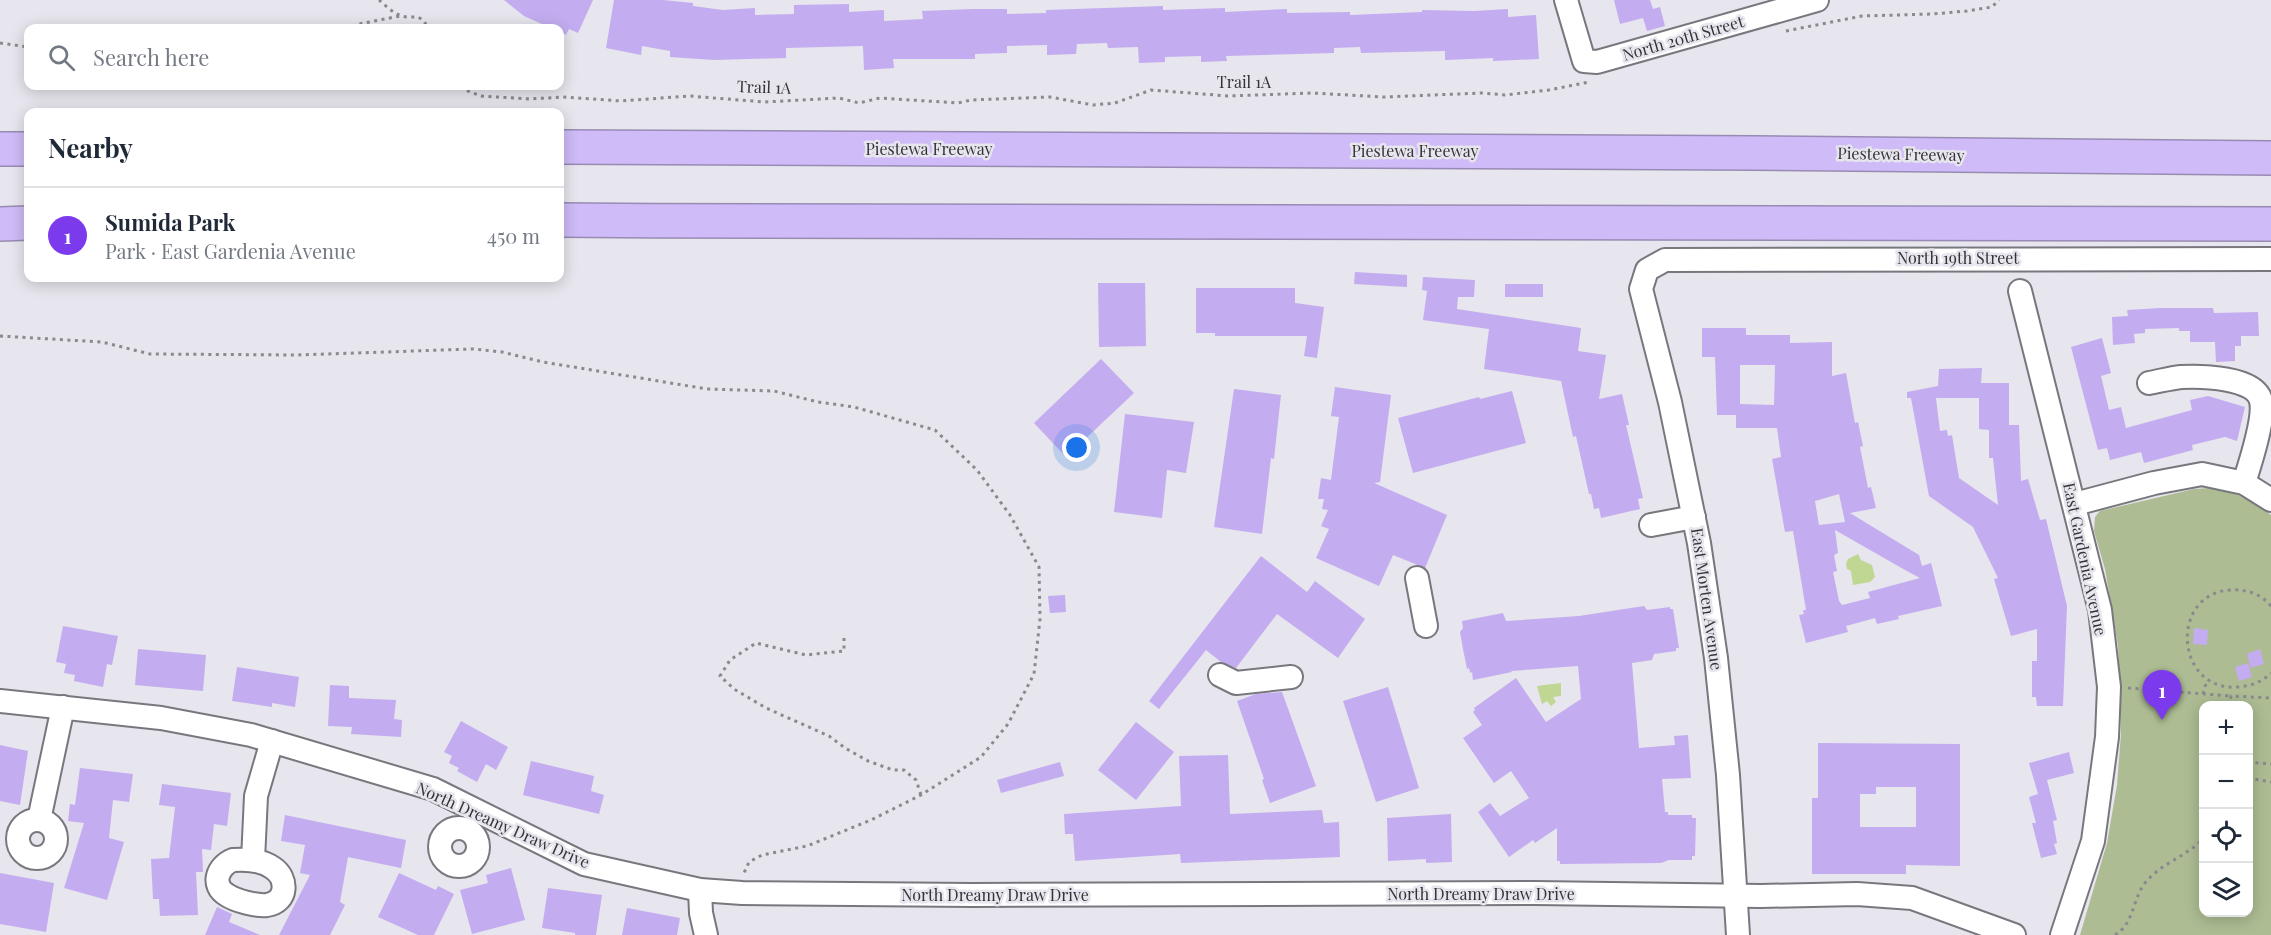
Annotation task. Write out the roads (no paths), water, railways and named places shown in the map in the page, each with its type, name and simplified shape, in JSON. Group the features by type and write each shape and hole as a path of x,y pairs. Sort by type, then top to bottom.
{"highway":[{"path":"2230,158 2271,145"},
{"name":"Piestewa Freeway","path":"564,147 2271,158"},
{"path":"0,149 24,149"},
{"path":"564,220 957,223 1784,222 2263,225"},
{"path":"0,224 24,223"}],"street":[{"name":"North 20th Street","path":"1566,0 1587,71 1597,62 1769,16 1816,0"},
{"name":"North 19th Street","path":"1647,270 1665,260 2271,259"},
{"name":"East Morten Avenue","path":"1647,270 1641,289 1670,402 1694,517 1716,658 1728,775 1738,935"},
{"name":"East Gardenia Avenue","path":"2020,291 2100,610 2109,687 2107,737 2093,841 2062,935"},
{"path":"2149,383 2181,377 2224,379 2245,384 2256,391 2261,400 2261,414 2244,483"},
{"path":"2075,504 2154,483 2202,474 2244,483 2271,500"},
{"path":"1651,525 1694,517"},
{"path":"1417,578 1426,626"},
{"path":"1220,675 1236,683 1292,677"},
{"name":"North Dreamy Draw Drive","path":"0,701 161,718 251,735 433,789 472,821 584,864 700,890 742,893 1232,895 1535,893 1736,896 1857,894 1912,898 2014,935"},
{"path":"39,820 63,707"},
{"path":"253,860 256,796 272,741"},
{"path":"700,890 701,913 706,935"}],"place":[{"name":"Sumida Park","path":"2162,720"}]}
